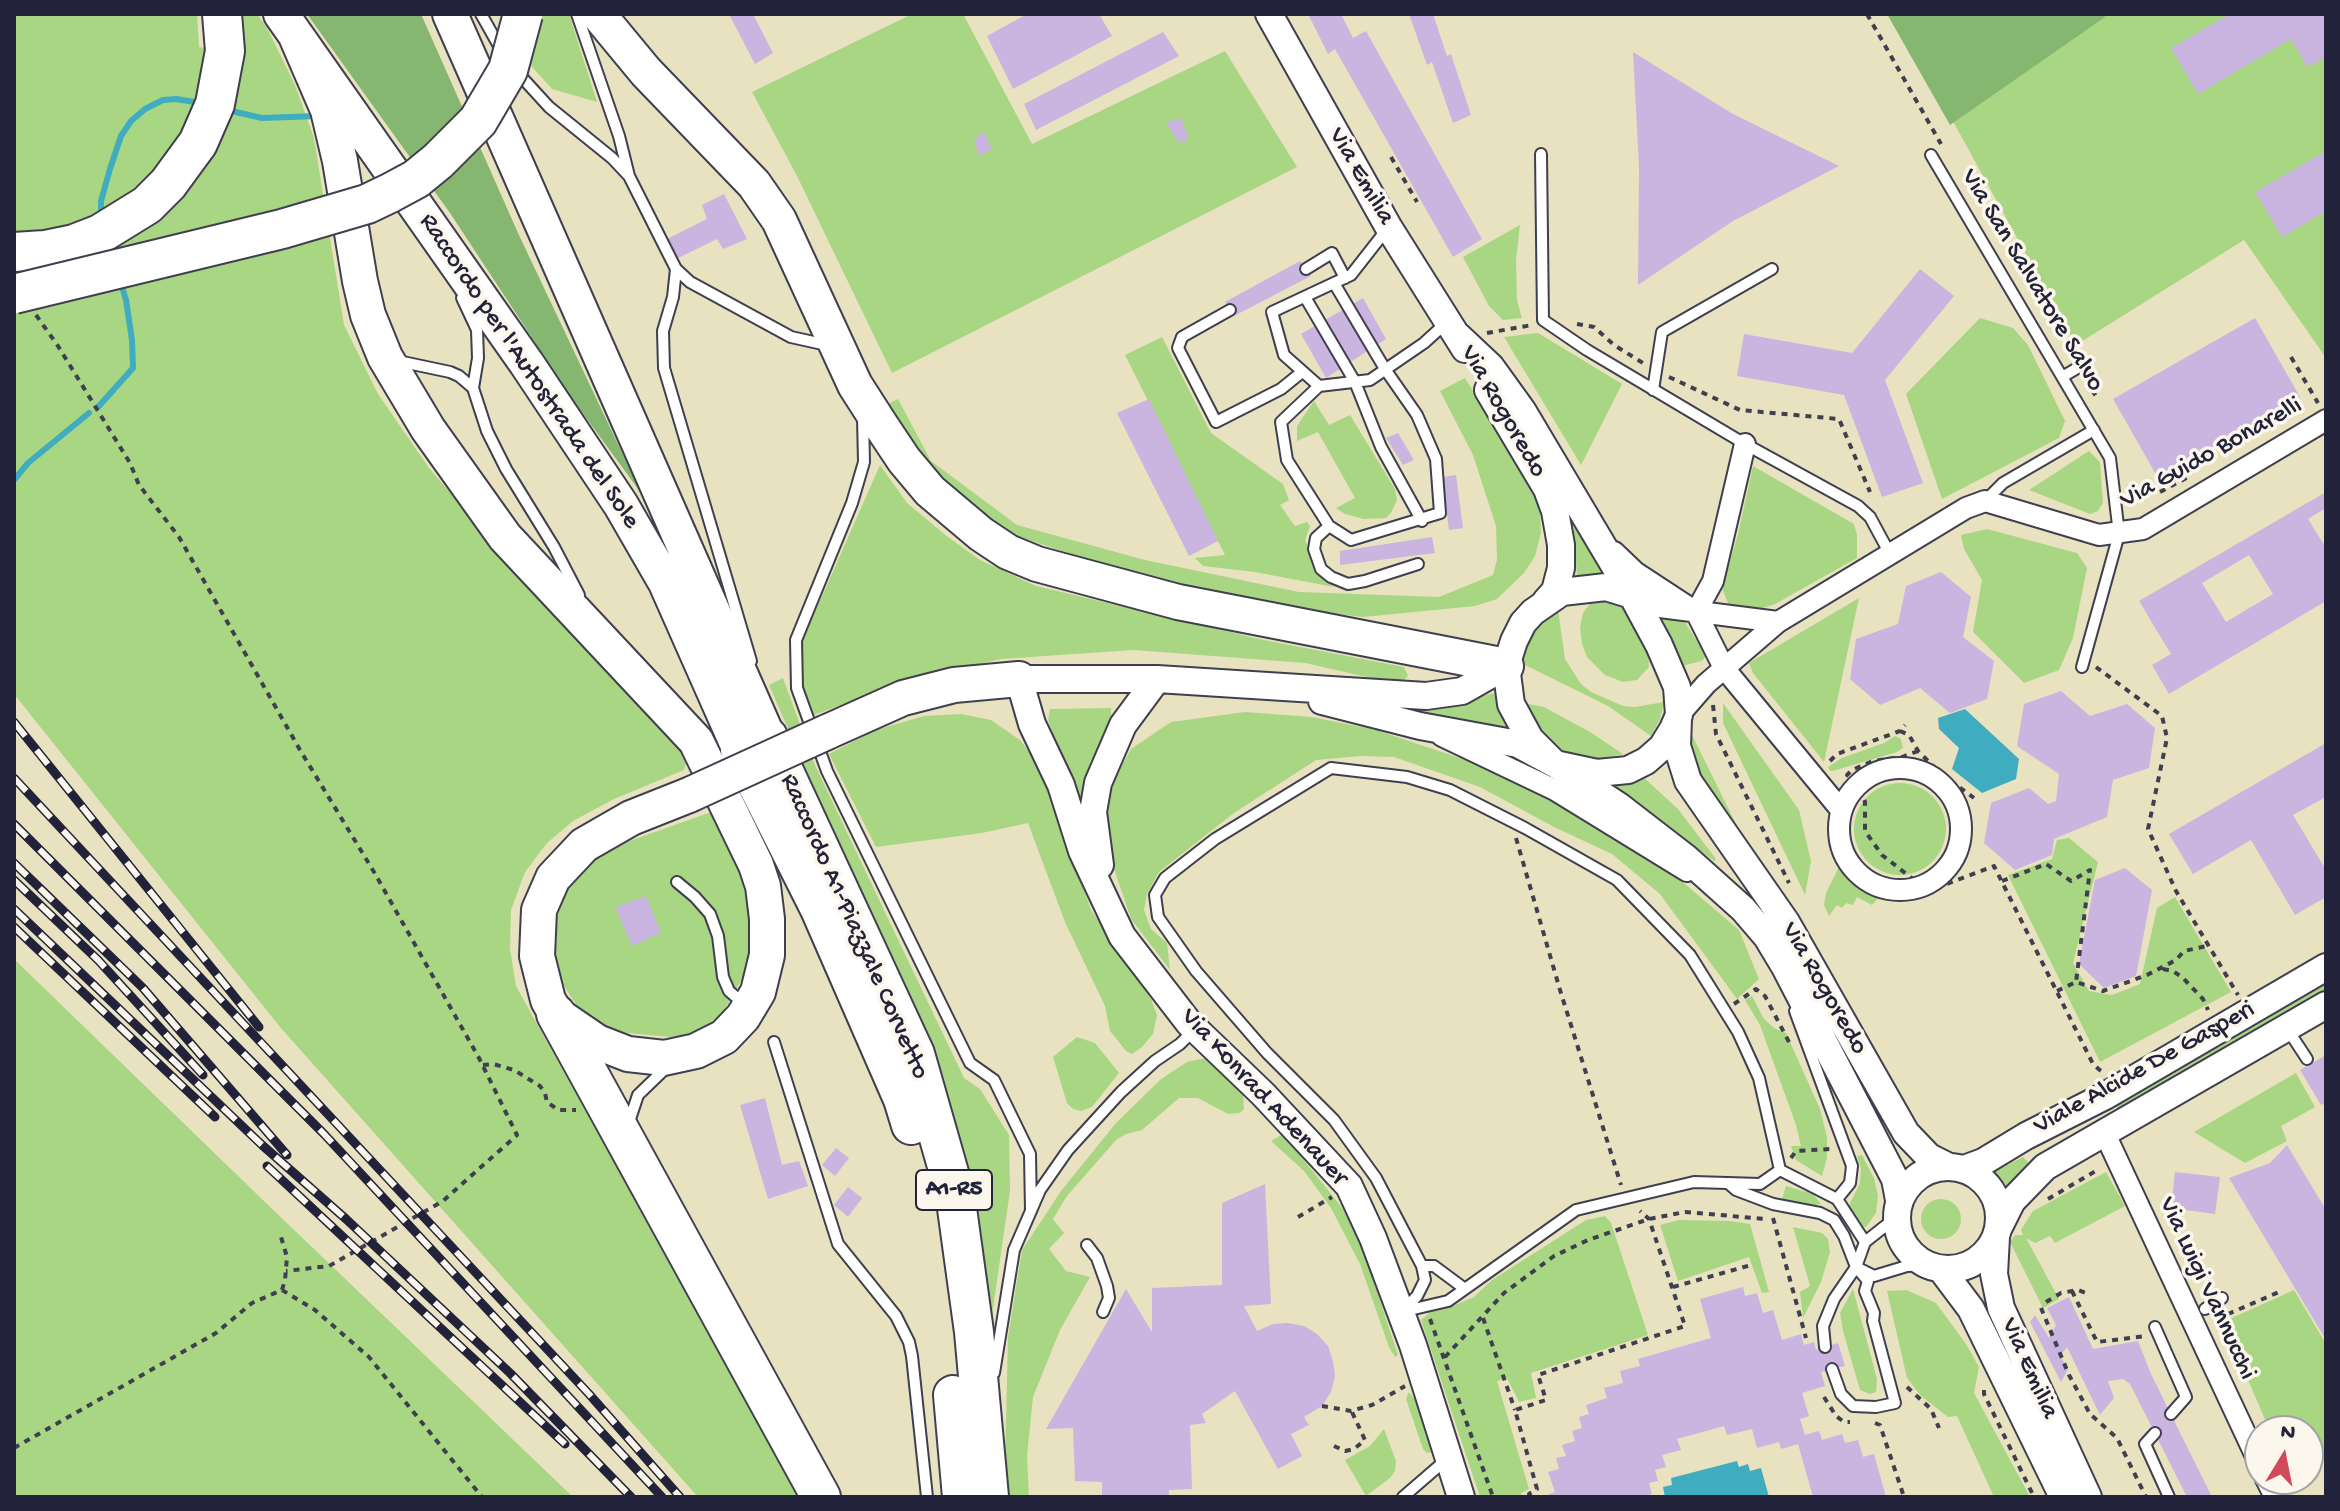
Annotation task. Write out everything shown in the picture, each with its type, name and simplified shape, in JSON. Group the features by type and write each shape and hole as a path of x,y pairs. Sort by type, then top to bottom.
{"highway":[{"path":"14,252 74,244 100,234 147,205 184,165 207,127 222,81 225,51 222,14"},
{"name":"Raccordo per l'Autostrada del Sole","path":"450,14 754,743"},
{"path":"23,302 367,204 416,179 478,121 508,70 523,14"},
{"path":"598,14 646,72 754,184 779,220 855,385 904,460 955,514 1008,552 1067,574 1178,602 1506,666"},
{"path":"288,25 328,110 368,315 385,357 428,429 505,537 696,741 756,865 763,886 768,928 767,955 758,992 749,1009 724,1037 687,1053 664,1058 628,1054 597,1042 556,1014"},
{"name":"Raccordo per l'Autostrada del Sole","path":"288,25 527,364 621,505 754,743"},
{"path":"821,1497 548,1000 537,956 539,910 553,878 584,845 631,818 903,698 954,685 1019,679"},
{"name":"Raccordo A1-Piazzale Corvetto","path":"754,743 909,1040 923,1082 955,1194 992,1489"},
{"name":"Raccordo A1-Piazzale Corvetto","path":"754,743 820,909 903,1099 927,1179 944,1281 962,1497"}],"street":[{"name":"Via Emilia","path":"1269,14 1389,228 1453,329"},
{"name":"Via Rogoredo","path":"1453,329 1505,383 1632,595"},
{"name":"Via Rogoredo","path":"1453,329 1552,499 1562,557 1557,584 1546,601"},
{"name":"Via Guido Bonarelli","path":"1985,501 2099,535 2143,529 2322,412"},
{"path":"1696,612 1713,581 1745,444"},
{"path":"1240,683 1420,726 1518,744 1597,773 1638,766 1666,741 1679,715 1706,684 1778,622 1966,508 1985,501"},
{"path":"1599,538 1635,572 1696,612 1724,668 1841,810"},
{"path":"1778,622 1660,607 1613,587 1562,592 1546,601 1523,623 1514,641 1506,666 1511,704 1524,730 1546,756 1640,821 1743,909 1767,937 1895,1179 1898,1235 1904,1246 1933,1267 1966,1266 1989,1249 1998,1231 1997,1201 1991,1189 1979,1177 1955,1168 1932,1169 1918,1176 1907,1187 1898,1205"},
{"path":"1632,595 1669,667 1678,695 1679,715"},
{"path":"1019,679 1157,679 1426,696 1462,691 1506,666"},
{"name":"Via Konrad Adenauer","path":"1019,679 1032,724 1061,785 1082,851 1122,936 1195,1029 1263,1094 1349,1186 1401,1312 1461,1497"},
{"name":"Via Konrad Adenauer","path":"1103,893 1093,812 1098,783 1123,725 1157,679"},
{"name":"Via Rogoredo","path":"1679,715 1677,746 1688,781 1786,922 1906,1133 1929,1157 1955,1168"},
{"path":"1420,726 1555,790 1743,909"},
{"path":"1893,767 1912,768 1930,775 1946,787 1956,803 1961,822 1961,841 1945,871 1922,886 1904,890 1885,888 1867,881 1853,869 1843,853 1838,834 1841,810 1858,783 1874,772 1893,767"},
{"name":"Viale Alcide De Gasperi","path":"1955,1168 1983,1162 2026,1136 2105,1096 2326,967"},
{"name":"Viale Alcide De Gasperi","path":"1998,1231 2012,1201 2045,1167 2326,1005"},
{"name":"Via Luigi Vannucchi","path":"2105,1134 2244,1431"},
{"name":"Via Emilia","path":"1998,1231 1994,1274 2001,1308 2088,1497"},
{"name":"Via Emilia","path":"1933,1267 1960,1291 1976,1319 2063,1497"}],"lane":[{"path":"481,14 500,50 526,84 629,176"},
{"path":"577,14 619,136 629,176 676,269 690,282 791,337 837,346"},
{"path":"1541,154 1545,322 1653,390 1858,506 1870,517 1890,554"},
{"name":"Via San Salvatore Salvo","path":"1931,155 2110,458 2119,534"},
{"path":"413,200 453,280"},
{"path":"1319,386 1284,355 1272,312 1351,275 1389,228"},
{"path":"1306,269 1332,253 1345,278"},
{"path":"676,269 673,297 663,331 664,368 747,646 754,743"},
{"path":"1653,390 1662,332 1772,269"},
{"path":"1334,283 1385,369 1417,415 1436,459 1440,513 1422,521 1351,540 1329,526 1287,460 1281,422 1319,386 1370,380 1385,369 1424,343 1453,329"},
{"path":"460,293 477,330 479,344 473,388 493,447 621,663"},
{"path":"1305,297 1355,382 1381,447 1422,521"},
{"path":"1230,310 1182,337 1178,348 1216,422 1281,389 1302,372"},
{"path":"385,357 407,365 450,372 473,388"},
{"path":"2062,377 2086,363"},
{"path":"855,385 865,428 864,462 852,503 796,640 797,688 833,783 970,1063 994,1080 1030,1154 1031,1211"},
{"name":"Via San Salvatore Salvo","path":"1985,501 2003,483 2094,430"},
{"path":"1329,526 1316,538 1314,549 1321,569 1331,577 1348,584 1418,564"},
{"path":"2082,667 2119,534"},
{"path":"1401,1312 1417,1296 1425,1280 1422,1266 1376,1178 1334,1120 1267,1053 1196,971 1158,917 1155,895 1165,878 1215,839 1331,768 1407,777 1450,790 1617,880 1690,955 1738,1032 1759,1078 1784,1172 1837,1199 1865,1242"},
{"path":"677,882 710,914 718,936 719,962 729,991 749,1009"},
{"path":"1785,967 1791,999 1807,1047 1852,1166 1850,1183 1837,1199"},
{"path":"2287,1028 2307,1059"},
{"path":"995,1392 993,1376 1014,1250 1040,1190 1068,1150 1121,1092 1195,1029"},
{"path":"774,1042 838,1244 896,1316 909,1342 927,1497"},
{"path":"630,1149 629,1119 633,1103 657,1075 687,1053"},
{"path":"1401,1312 1448,1301 1576,1210 1694,1182 1760,1184 1784,1172"},
{"path":"1727,1183 1736,1190 1773,1204 1820,1213 1834,1220 1844,1236 1856,1267 1868,1281 1865,1291 1874,1313 1873,1321 1895,1403 1876,1407 1853,1406 1841,1394 1832,1369"},
{"path":"1825,1347 1823,1326 1830,1307 1856,1267 1865,1242 1889,1223 1898,1205"},
{"path":"1087,1245 1097,1258 1107,1286 1109,1298 1103,1312"},
{"path":"1422,1266 1434,1266 1465,1289"},
{"path":"1856,1267 1874,1276 1907,1266 1933,1267"},
{"path":"2205,1309 2222,1298"},
{"path":"2152,1331 2186,1397 2171,1414"},
{"path":"2155,1433 2145,1444 2169,1497"},
{"path":"1403,1497 1450,1456"}],"path":[{"path":"1391,157 1417,202"},
{"path":"23,302 58,346 130,463 139,485 179,537 300,750 382,885 483,1065 517,1135 443,1201 329,1266 286,1271"},
{"path":"1487,333 1545,322 1594,327 1614,345 1656,370 1740,410 1839,419 1870,492"},
{"path":"2291,357 2322,412"},
{"path":"2082,667 2096,667 2162,716 2167,738 2148,829 2176,891 2240,997"},
{"path":"1724,668 1714,700 1713,727 1795,894"},
{"path":"1830,761 1837,754 1900,731 1905,725"},
{"path":"1900,731 1909,735 1918,751 1940,773 1974,798"},
{"path":"1918,751 1873,761 1847,775 1858,783 1865,802 1865,831 1882,855 1922,886 1923,893 1994,866 2093,1064 2102,1072"},
{"path":"1511,821 1625,1198"},
{"path":"2002,881 2046,864 2071,881 2090,870 2076,982"},
{"path":"2057,991 2076,982 2103,991 2161,968 2184,951 2208,946"},
{"path":"2161,968 2183,978 2203,999 2210,1013"},
{"path":"1725,1010 1756,989 1765,996 1791,1046"},
{"path":"483,1065 493,1064 514,1070 540,1086 547,1102 558,1110 576,1110"},
{"path":"1835,1142 1838,1152"},
{"path":"1784,1172 1796,1151"},
{"path":"2047,1200 2116,1159"},
{"path":"1298,1217 1337,1194"},
{"path":"1773,1204 1773,1219 1806,1338 1808,1329"},
{"path":"1445,1357 1504,1293 1554,1256 1588,1240 1649,1219 1685,1212 1786,1221"},
{"path":"1515,1410 1546,1400 1538,1375 1685,1326 1649,1219"},
{"path":"281,1237 287,1257 282,1290"},
{"path":"1673,1288 1751,1265"},
{"path":"14,1448 216,1333 252,1303 282,1290"},
{"path":"282,1290 315,1310 369,1357 482,1497"},
{"path":"2072,1291 2097,1342 2152,1331"},
{"path":"2224,1315 2279,1292"},
{"path":"2046,1302 2061,1293 2086,1293"},
{"path":"2041,1308 2069,1375 2090,1414 2117,1438 2146,1497"},
{"path":"1483,1318 1515,1410 1537,1489 1529,1494 1530,1497"},
{"path":"1322,1406 1351,1411 1372,1405 1424,1377"},
{"path":"1904,1384 1931,1409 1939,1428"},
{"path":"1824,1395 1836,1416 1844,1422 1858,1421"},
{"path":"1334,1446 1345,1451 1354,1449 1365,1440 1351,1411"},
{"path":"1872,1423 1880,1425 1904,1497"}],"green space":[{"path":"14,14 197,14 199,47 244,55 242,14 257,14 295,85 314,138 344,325 378,394 429,468 494,544 689,754 684,770 614,799 573,821 547,843 525,872 511,910 510,949 516,986 799,1497 698,1497 280,1027 14,694"},
{"path":"307,14 421,14 518,233 641,493 573,400 450,213"},
{"path":"536,14 569,14 597,102 552,89 526,60"},
{"path":"912,14 963,14 1032,144 1225,51 1297,167 892,373 797,176 752,92"},
{"path":"1887,14 2103,14 2105,17 1950,125"},
{"path":"1894,14 2326,14 2326,358 2244,240 2076,345"},
{"path":"1520,225 1516,260 1517,300 1522,318 1503,320 1489,306 1463,257"},
{"path":"1980,318 2013,328 2028,345 2065,421 2059,438 1942,499 1906,394"},
{"path":"1538,333 1622,384 1581,465 1504,337"},
{"path":"1162,337 1211,433 1283,484 1289,500 1280,505 1295,526 1307,522 1310,526 1305,540 1321,576 1334,587 1203,566 1195,558 1225,555 1125,355"},
{"path":"1465,378 1531,484 1540,512 1541,533 1535,556 1524,573 1497,599 1475,606 1363,617 1262,605 1119,570 1011,534 976,516 922,466 885,405 898,399 931,461 1017,525 1145,560 1299,592 1439,597 1493,575 1497,560 1496,526 1473,455 1440,391"},
{"path":"1314,401 1329,425 1350,415 1395,489 1397,500 1386,518 1364,519 1336,508 1355,498 1318,432 1297,441 1297,426"},
{"path":"2089,451 2100,462 2103,503 2098,511 2090,514 2029,490"},
{"path":"880,465 907,503 948,537 980,560 1036,586 1264,640 1404,667 1408,676 1393,683 1305,663 1134,650 1001,659 904,681 814,715 804,690 801,644"},
{"path":"1753,466 1854,524 1857,535 1857,558 1775,604 1754,611 1730,608 1722,588"},
{"path":"1573,520 1604,573 1577,577"},
{"path":"1987,529 2077,553 2087,568 2073,638 2059,670 2024,683 1973,632 1982,580 1964,549 1961,535"},
{"path":"1604,598 1624,608 1648,649 1649,667 1637,680 1623,682 1605,675 1587,657 1580,627 1583,613 1592,601"},
{"path":"1859,598 1824,762 1753,673 1749,663"},
{"path":"1558,610 1565,659 1581,684 1591,692 1623,706 1664,702 1651,736 1608,706 1521,663 1536,628"},
{"path":"1662,618 1685,622 1706,656 1702,661 1682,666"},
{"path":"783,678 814,763 964,1078 980,1089 1009,1135 1010,1191 989,1336 844,857 769,685"},
{"path":"1494,693 1510,731 1486,730 1387,705 1461,701"},
{"path":"1523,703 1544,707 1623,754 1594,760 1560,750 1536,729"},
{"path":"1723,703 1799,810 1811,861 1805,895 1723,723"},
{"path":"1111,708 1111,723 1086,778 1080,810 1048,720 1050,709"},
{"path":"1245,712 1312,717 1376,730 1472,762 1574,808 1671,872 1739,930 1759,979 1737,999 1660,894 1612,854 1480,787 1394,757 1361,756 1316,760 1234,813 1159,872 1147,894 1144,910 1151,929 1167,943 1170,970 1131,919 1104,839 1106,794 1131,749 1171,722"},
{"path":"961,714 991,720 1020,740 1041,767 1091,910 1151,999 1157,1015 1153,1034 1132,1054 1110,1031 1105,1006 1065,922 1028,823 982,833 876,847 829,754 876,730 924,716"},
{"path":"1688,727 1737,826 1696,771"},
{"path":"1895,736 1901,739 1903,748 1897,752 1836,770 1830,771 1828,767 1842,758"},
{"path":"1642,776 1678,809 1716,859 1714,861 1655,816 1608,786"},
{"path":"1900,783 1918,786 1933,796 1943,811 1946,829 1943,847 1933,862 1918,872 1900,875 1882,872 1867,862 1857,847 1854,829 1857,811 1867,796 1882,786"},
{"path":"714,811 728,833 754,922 745,974 724,1010 702,1032 670,1037 608,1031 584,1017 564,986 551,953 556,917 568,885 586,863 618,845"},
{"path":"2069,838 2098,862 2073,963 2089,991 2112,995 2140,984 2157,908 2175,897 2231,992 2100,1062 2008,875 2052,859 2057,840"},
{"path":"1840,865 1879,897 1872,905 1857,897 1853,905 1846,903 1842,908 1837,905 1829,916 1824,905 1826,893"},
{"path":"14,959 266,1203 573,1497 14,1497"},
{"path":"2326,979 2326,994 2121,1114 2114,1103"},
{"path":"1752,996 1764,1019 1786,1033 1820,1109 1827,1137 1827,1158 1822,1176 1796,1160 1791,1146 1801,1146 1796,1125 1760,1025 1745,1000"},
{"path":"1077,1037 1095,1043 1119,1073 1092,1107 1081,1111 1067,1103 1053,1057"},
{"path":"1206,1058 1217,1063 1238,1086 1243,1094 1244,1109 1240,1113 1228,1114 1198,1098 1179,1098 1142,1130 1116,1140 1067,1196 1053,1219 1064,1233 1049,1249 1066,1271 1090,1277 1060,1330 1033,1397 1027,1456 1029,1497 1007,1497 1008,1337 1022,1250 1061,1191 1116,1123 1161,1079 1187,1062"},
{"path":"2296,1073 2315,1107 2281,1126 2287,1141 2245,1163 2194,1132"},
{"path":"1283,1134 1343,1209 1362,1246 1398,1355 1395,1357 1360,1264 1331,1208 1304,1171 1271,1141"},
{"path":"1862,1155 1874,1178 1878,1196 1876,1213 1866,1227 1860,1226 1849,1205 1860,1183 1861,1168 1857,1156"},
{"path":"2023,1157 2032,1166 2008,1187 1994,1172"},
{"path":"2106,1172 2125,1206 2055,1243 2050,1236 2035,1243 2026,1238 2059,1299 2043,1308 2010,1242 2015,1235 2023,1235 2021,1230 2033,1211"},
{"path":"1786,1186 1813,1194 1821,1204 1810,1206 1782,1199"},
{"path":"1941,1199 1955,1205 1961,1219 1955,1233 1941,1239 1927,1233 1921,1219 1927,1205"},
{"path":"1605,1216 1611,1223 1648,1335 1531,1373 1536,1398 1519,1402 1507,1378 1497,1381 1529,1489 1521,1493 1522,1497 1480,1497 1421,1320 1433,1310 1448,1308 1474,1297 1492,1280 1586,1220"},
{"path":"1679,1220 1750,1224 1769,1292 1762,1293 1749,1257 1678,1281 1660,1225"},
{"path":"1793,1227 1822,1233 1828,1239 1830,1252 1821,1282 1803,1318 1800,1292 1810,1286"},
{"path":"1853,1289 1877,1379 1876,1392 1870,1394 1860,1390 1840,1313"},
{"path":"1906,1290 1936,1303 1966,1344 1979,1367 1974,1393 2030,1497 1994,1497 1957,1416 1948,1417 1920,1395 1907,1378 1887,1291"},
{"path":"2294,1290 2326,1344 2326,1448 2324,1415 2263,1415 2223,1322"},
{"path":"1409,1392 1416,1401 1432,1452 1427,1453 1423,1449 1406,1399"},
{"path":"1384,1429 1396,1461 1395,1471 1366,1496 1345,1460 1370,1446"}],"water":[{"path":"1965,709 2019,759 2016,779 1982,793 1952,769 1959,748 1939,729 1938,718"},
{"path":"1737,1461 1739,1467 1748,1464 1750,1471 1761,1468 1769,1497 1665,1497 1663,1487 1672,1485 1671,1478"}],"building":[{"path":"729,14 753,14 773,53 755,64"},
{"path":"1027,14 1099,14 1112,36 1013,89 987,36"},
{"path":"1308,14 1347,14 1342,16 1353,38 1366,31 1482,239 1453,257 1335,49 1328,54"},
{"path":"1409,14 1433,14 1447,56 1451,54 1471,115 1453,123 1432,62 1427,65"},
{"path":"2230,14 2326,14 2326,57 2307,67 2291,39 2198,94 2171,48"},
{"path":"1163,32 1179,56 1036,130 1024,104"},
{"path":"1633,52 1733,114 1839,166 1733,221 1638,285 1639,167"},
{"path":"1181,118 1189,140 1179,143 1166,123"},
{"path":"984,132 992,149 979,156 974,139"},
{"path":"2326,151 2326,211 2282,237 2255,192"},
{"path":"724,194 747,239 723,249 717,239 666,264 657,244 707,219 702,205"},
{"path":"1300,261 1311,276 1234,316 1225,302"},
{"path":"1920,269 1954,296 1885,380 1923,483 1882,497 1844,395 1737,376 1744,334 1852,353"},
{"path":"1363,298 1386,339 1326,378 1301,334"},
{"path":"2255,318 2300,397 2158,478 2113,399"},
{"path":"1149,399 1218,541 1189,556 1117,413"},
{"path":"1398,433 1414,460 1403,465 1386,438"},
{"path":"1456,475 1463,528 1449,530 1442,477"},
{"path":"2326,492 2326,508 2308,519 2326,548 2326,601 2169,694 2152,665 2171,654 2139,601","holes":["2249,555 2273,594 2226,622 2202,583"]},
{"path":"1432,537 1435,553 1340,565 1340,551"},
{"path":"1941,572 1971,597 1963,637 1994,661 1987,699 1950,713 1920,688 1880,705 1850,679 1856,639 1898,624 1906,586"},
{"path":"2061,691 2090,716 2127,704 2155,728 2149,768 2113,780 2107,817 2054,839 2052,855 2015,870 1984,843 1991,803 2029,788 2048,804 2056,801 2059,774 2017,746 2024,704"},
{"path":"2326,743 2326,797 2293,815 2326,870 2326,897 2295,915 2251,840 2193,874 2169,834"},
{"path":"2125,868 2152,890 2136,976 2104,988 2079,964 2095,880"},
{"path":"646,896 661,933 632,946 615,907"},
{"path":"2326,1055 2326,1102 2321,1105 2300,1070"},
{"path":"765,1098 782,1165 799,1161 808,1186 768,1199 740,1105"},
{"path":"2287,1145 2326,1210 2326,1340 2229,1178 2270,1163"},
{"path":"836,1148 849,1158 835,1176 822,1165"},
{"path":"2175,1172 2220,1177 2215,1214 2171,1208"},
{"path":"1265,1184 1271,1304 1244,1306 1257,1331 1273,1324 1288,1323 1304,1326 1317,1334 1328,1346 1333,1361 1335,1376 1331,1392 1322,1406 1304,1417 1309,1425 1291,1434 1302,1456 1278,1469 1235,1391 1202,1414 1206,1423 1190,1425 1192,1489 1169,1490 1169,1497 1102,1497 1102,1482 1075,1481 1073,1428 1046,1429 1126,1289 1152,1332 1152,1288 1222,1285 1222,1203"},
{"path":"848,1187 862,1198 848,1217 834,1205"},
{"path":"1743,1287 1745,1296 1757,1293 1763,1313 1773,1310 1782,1340 1801,1334 1804,1345 1814,1342 1816,1350 1838,1343 1845,1366 1821,1372 1825,1386 1802,1393 1809,1416 1800,1419 1805,1435 1819,1431 1822,1440 1842,1434 1845,1443 1858,1440 1863,1457 1874,1454 1886,1497 1813,1497 1798,1444 1781,1449 1779,1442 1757,1448 1752,1429 1727,1435 1724,1426 1677,1439 1681,1450 1662,1455 1666,1467 1655,1470 1658,1481 1649,1483 1652,1494 1641,1497 1542,1497 1555,1492 1548,1472 1559,1469 1556,1458 1566,1456 1562,1445 1575,1441 1572,1431 1582,1428 1579,1417 1589,1414 1586,1405 1607,1398 1604,1388 1623,1383 1620,1371 1640,1366 1638,1359 1711,1338 1700,1299"},
{"path":"2069,1297 2093,1349 2138,1341 2212,1497 2187,1497 2130,1384 2123,1379 2108,1381 2114,1398 2100,1415 2067,1347 2060,1356 2068,1369 2061,1382 2030,1322 2035,1315 2049,1338 2056,1325 2047,1308"}],"waterway":[{"path":"101,219 101,201 110,169 121,136 131,121 163,100 201,103"},
{"path":"227,110 262,118 318,116"},
{"path":"99,406 133,368 132,340 120,280"},
{"path":"14,480 28,463 89,413"}],"railway":[{"path":"14,722 259,1027"},
{"path":"14,778 589,1394 680,1497"},
{"path":"14,824 324,1134 662,1497"},
{"path":"14,863 143,988 287,1155"},
{"path":"14,880 98,960 203,1075"},
{"path":"14,909 262,1145 510,1373 631,1497"},
{"path":"14,927 215,1117"},
{"path":"267,1166 565,1444"}]}
